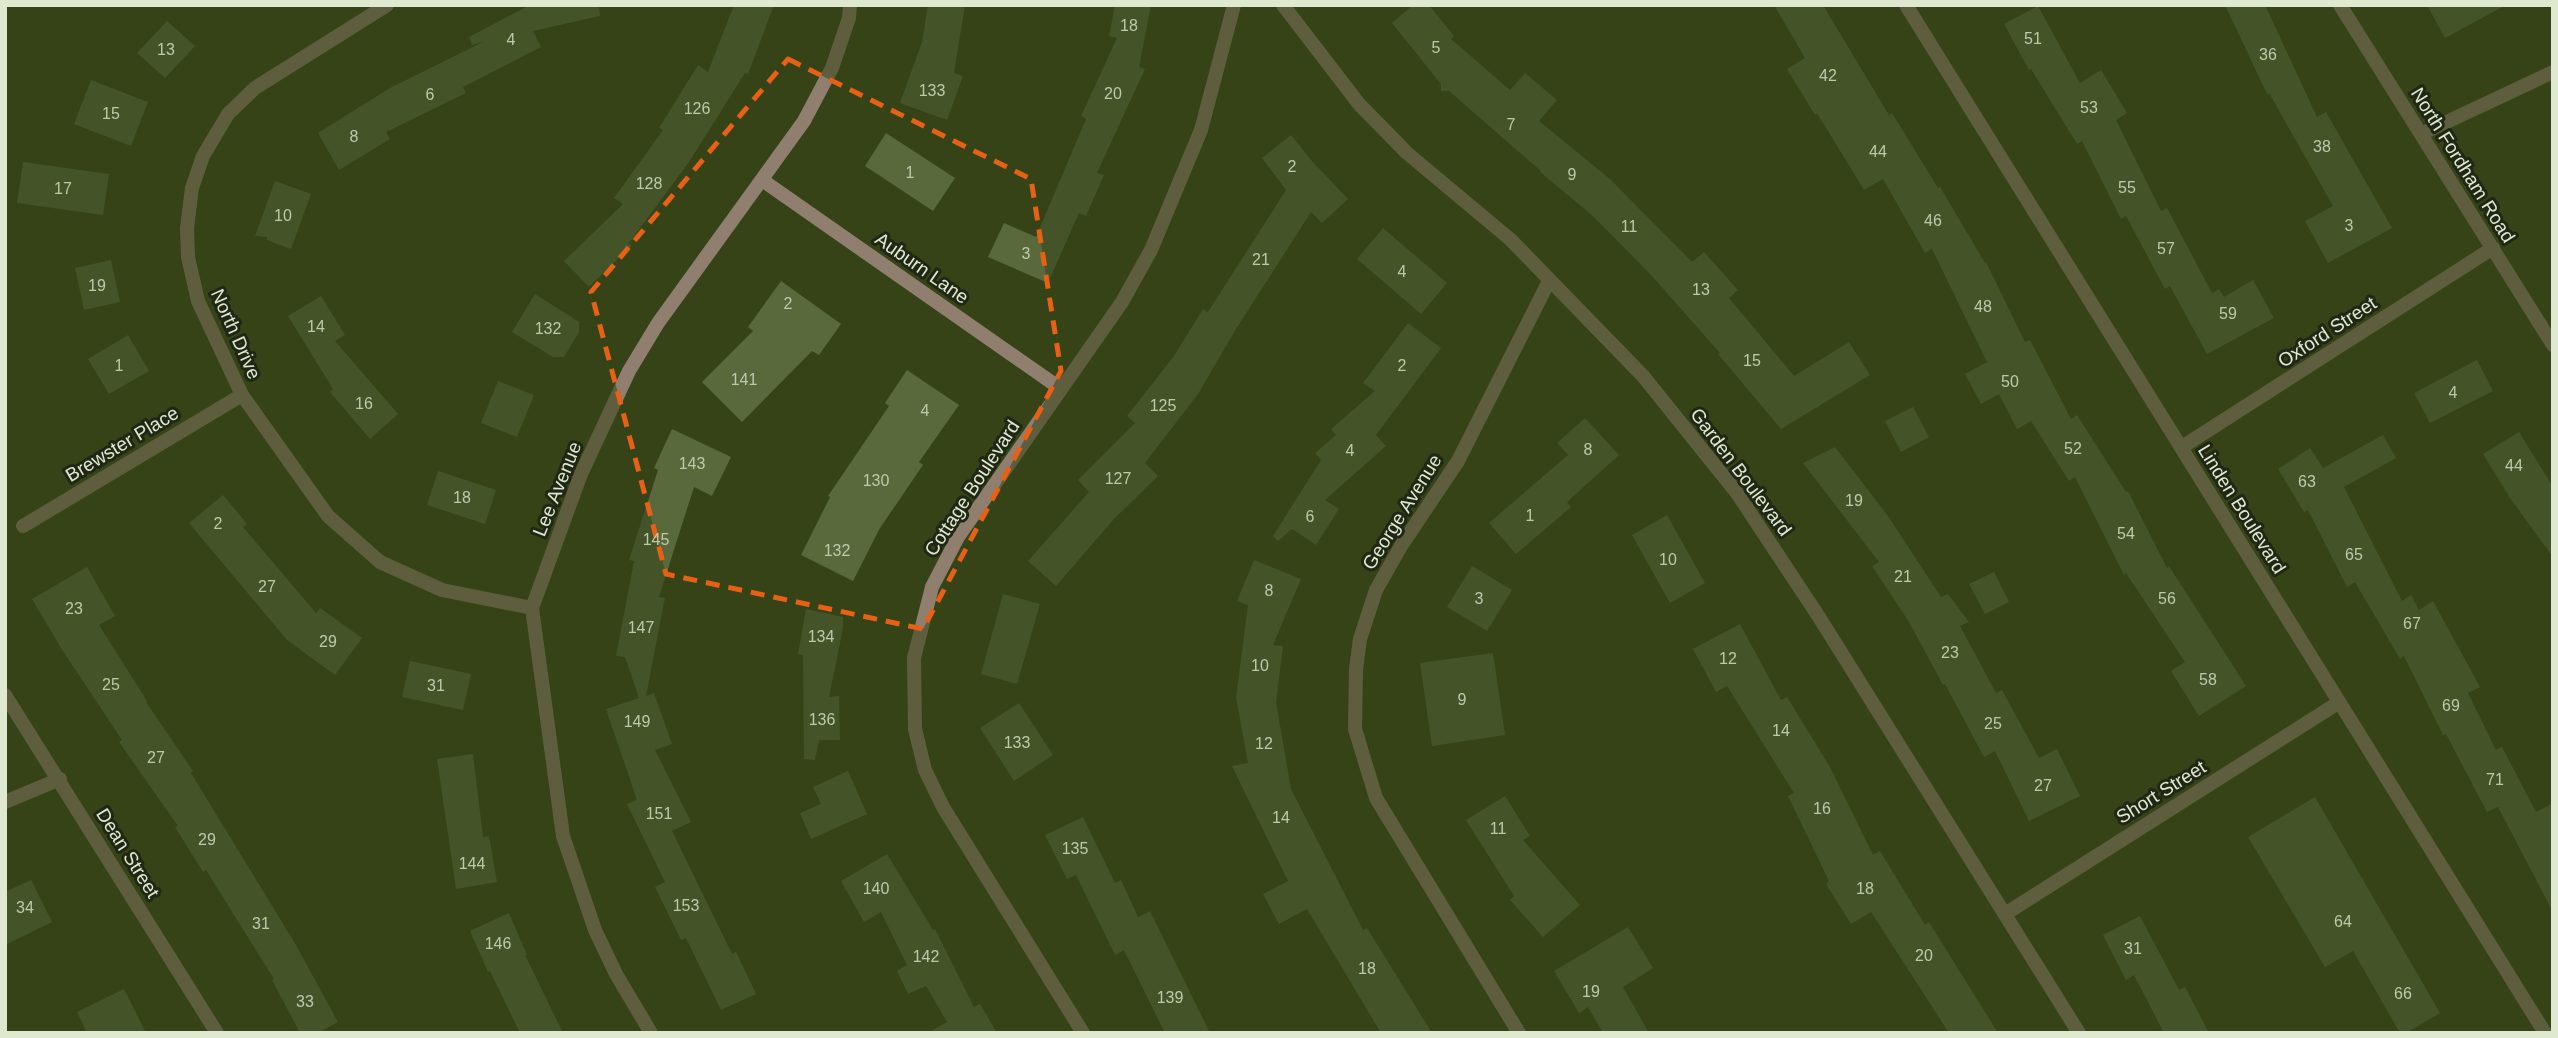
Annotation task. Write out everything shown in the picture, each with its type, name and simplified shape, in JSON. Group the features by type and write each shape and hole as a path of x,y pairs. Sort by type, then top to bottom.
{"street":[{"name":"North Drive","path":"387,5 255,88 228,114 203,156 192,188 187,229 188,257 198,301 242,395 328,516 380,562 442,590 532,608"},
{"name":"Lee Avenue","path":"651,1033 616,974 595,930 563,836 532,608 581,474 629,371 658,323 804,121 832,68 849,18 850,5"},
{"name":"Cottage Boulevard","path":"1083,1033 943,807 925,770 915,729 914,658 932,587 958,537 1122,302 1151,250 1201,131 1234,5"},
{"name":"Garden Boulevard","path":"1283,5 1359,104 1408,153 1511,240 1643,376 1737,493 1819,617 2079,1033"},
{"name":"Linden Boulevard","path":"1906,5 2545,1033"},
{"name":"North Fordham Road","path":"2340,5 2553,345"},
{"path":"2421,134 2553,72"},
{"name":"Auburn Lane","path":"762,180 1061,389"},
{"name":"Oxford Street","path":"2182,447 2493,248"},
{"name":"George Avenue","path":"1519,1033 1376,798 1355,729 1356,669 1360,639 1376,590 1401,546 1458,461 1549,281"},
{"name":"Brewster Place","path":"23,526 242,395"},
{"name":"Dean Street","path":"5,695 217,1033"},
{"name":"Short Street","path":"2005,914 2338,703"},
{"path":"5,802 60,779"}],"highlighted area":[{"path":"788,59 1031,179 1061,371 923,629 666,574 591,292"}],"building":[{"path":"530,5 599,5 600,16 533,31 541,47 463,87 466,93 386,132 390,139 339,170 318,133 390,88 483,42 472,45 469,37"},
{"path":"734,5 774,5 748,74 745,73 689,162 629,243 631,246 589,287 564,261 623,204 614,198 663,130 659,128 698,65 708,72"},
{"path":"928,5 965,5 954,73 963,76 947,120 900,103 922,42"},
{"path":"1115,5 1151,5 1139,67 1145,69 1097,173 1104,175 1086,216 1079,213 1048,283 988,257 1004,223 1036,237 1086,119 1081,116 1117,38 1109,36"},
{"path":"1413,5 1429,5 1454,36 1451,39 1510,90 1525,73 1557,100 1539,121 1610,179 1692,262 1704,252 1738,290 1729,298 1794,376 1849,342 1870,375 1781,429 1718,354 1720,353 1651,275 1593,216 1449,91 1441,91 1441,84 1392,23"},
{"path":"1774,5 1823,5 1889,115 1892,113 1986,262 2025,342 2030,340 2071,419 2077,415 2126,492 2128,491 2167,568 2169,566 2246,686 2199,716 2171,671 2185,662 2126,573 2124,575 2075,477 2069,481 2031,421 2017,429 1999,394 1981,404 1965,374 1987,362 1932,249 1925,253 1883,179 1864,190 1817,113 1815,115 1787,69 1805,58"},
{"path":"2225,5 2265,5 2317,117 2326,112 2392,228 2328,263 2305,221 2333,206 2269,93 2267,94"},
{"path":"2427,5 2506,5 2445,38"},
{"path":"2038,6 2080,83 2101,70 2127,113 2116,120 2161,211 2167,208 2212,293 2219,289 2224,297 2253,280 2274,318 2207,354 2170,286 2165,289 2126,216 2121,219 2082,141 2077,144 2031,69 2029,70 2004,24"},
{"path":"167,21 195,46 165,78 137,53"},
{"path":"91,80 148,102 131,146 74,124"},
{"path":"886,133 955,178 933,211 865,166"},
{"path":"1291,135 1348,199 1322,223 1311,212 1198,394 1145,463 1158,476 1114,519 1056,586 1028,561 1089,492 1078,480 1135,423 1127,416 1174,356 1203,309 1208,312 1286,190 1262,158"},
{"path":"23,162 109,174 103,215 17,203"},
{"path":"275,181 311,194 291,249 267,240 267,237 255,236"},
{"path":"1383,228 1447,283 1421,314 1357,259"},
{"path":"111,260 120,302 84,310 75,268"},
{"path":"781,281 841,324 819,355 812,351 742,422 702,382 753,331 748,327"},
{"path":"535,294 579,322 579,332 564,357 553,357 512,332"},
{"path":"321,296 345,335 335,341 398,414 370,439 330,392 333,389 288,316"},
{"path":"1408,323 1441,348 1376,435 1386,446 1325,500 1339,509 1316,545 1292,529 1278,541 1273,536 1321,460 1315,453 1336,435 1331,429 1375,391 1363,383"},
{"path":"128,335 149,371 109,394 88,359"},
{"path":"2477,360 2493,391 2430,423 2414,393"},
{"path":"907,370 959,405 919,462 923,465 880,528 853,581 801,555 830,497 828,496 889,406 885,403"},
{"path":"498,381 534,395 517,437 481,423"},
{"path":"1913,407 1929,437 1901,452 1885,421"},
{"path":"1585,418 1619,455 1567,502 1571,507 1516,554 1489,523 1568,455 1557,443"},
{"path":"672,429 731,457 712,496 694,487 659,597 665,598 646,696 654,693 672,744 655,750 691,822 672,831 732,954 736,952 756,994 721,1010 686,938 681,940 655,887 665,882 627,804 637,800 606,709 639,698 625,657 616,656 634,561 629,560 658,470 654,468"},
{"path":"2519,432 2553,487 2553,557 2510,498 2483,454"},
{"path":"2383,435 2396,458 2344,487 2402,601 2411,595 2419,610 2433,601 2480,687 2468,693 2496,750 2502,747 2536,812 2553,803 2553,912 2498,807 2487,812 2446,734 2443,735 2404,656 2400,659 2355,582 2347,587 2308,510 2304,512 2278,469 2310,448 2323,468"},
{"path":"1835,447 1888,516 1941,597 1948,594 1969,622 1960,626 1996,693 2002,690 2039,758 2057,749 2080,796 2029,821 1995,751 1984,757 1909,622 1872,566 1879,562 1803,463"},
{"path":"438,471 496,490 485,524 427,505"},
{"path":"223,495 247,524 243,527 316,613 320,608 362,638 335,675 287,640 189,523"},
{"path":"1667,515 1705,583 1670,603 1632,535"},
{"path":"1254,560 1301,579 1273,645 1283,646 1276,702 1291,789 1363,930 1367,928 1432,1033 1381,1033 1307,909 1279,924 1263,894 1288,881 1232,766 1248,763 1236,698 1248,605 1237,601"},
{"path":"1472,566 1512,590 1487,631 1447,607"},
{"path":"87,567 115,616 99,625 146,702 193,771 191,773 296,945 338,1022 318,1033 300,1033 272,980 274,979 206,870 203,872 175,827 178,826 119,742 122,740 32,599"},
{"path":"1994,572 2009,602 1985,614 1969,584"},
{"path":"1003,594 1040,604 1017,684 981,674"},
{"path":"806,609 843,617 829,697 839,696 840,740 819,740 815,760 804,759 803,655 798,654"},
{"path":"1740,624 1781,700 1787,697 1830,767 1873,855 1880,851 1925,925 1929,922 1998,1033 1949,1033 1871,912 1851,924 1826,884 1829,881 1788,796 1794,793 1727,686 1716,692 1693,649"},
{"path":"1493,653 1505,735 1432,746 1420,663"},
{"path":"410,661 471,674 463,710 402,697"},
{"path":"1019,703 1053,755 1014,781 980,728"},
{"path":"473,754 483,837 489,836 497,882 456,889 437,759"},
{"path":"848,771 867,814 811,839 800,813 821,804 813,787"},
{"path":"1505,796 1530,836 1523,840 1580,905 1543,937 1510,900 1514,896 1466,820"},
{"path":"2315,797 2440,1013 2406,1033 2400,1033 2353,951 2325,967 2248,837"},
{"path":"1083,817 1115,883 1121,880 1138,917 1150,911 1210,1033 1165,1033 1124,950 1115,955 1076,875 1067,879 1045,835"},
{"path":"887,854 933,930 935,929 974,1007 980,1004 997,1033 928,1033 947,1022 926,986 908,994 897,971 907,965 881,912 864,922 841,881"},
{"path":"31,880 52,922 5,945 5,892"},
{"path":"509,913 525,955 563,1033 520,1033 490,971 488,972 470,931"},
{"path":"2140,916 2179,990 2185,987 2209,1033 2164,1033 2134,975 2126,980 2103,935"},
{"path":"1628,927 1653,968 1623,987 1649,1033 1603,1033 1588,1007 1579,1013 1554,971"},
{"path":"124,989 146,1033 87,1033 77,1012"}]}
